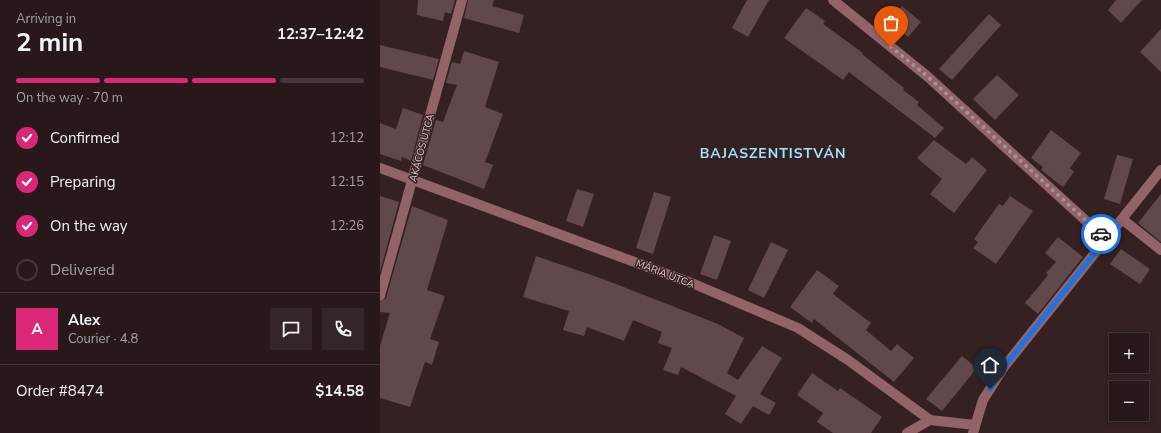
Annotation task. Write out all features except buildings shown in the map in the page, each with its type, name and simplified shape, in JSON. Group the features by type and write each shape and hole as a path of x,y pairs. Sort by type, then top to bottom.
{"street":[{"name":"AKÁCOS UTCA","path":"380,296 462,0"},
{"path":"833,0 927,76 1106,239"},
{"name":"MÁRIA UTCA","path":"380,168 694,284 798,328 848,360 930,420"},
{"path":"907,433 930,420 974,430 983,400 1004,367 1161,170"},
{"path":"1122,219 1161,250"}],"way so far":[{"path":"891,47 927,76 1101,234"}],"district":[{"name":"BAJASZENTISTVÁN","path":"773,153"}],"route":[{"path":"990,389 1004,367 1106,239 1101,234"}]}
